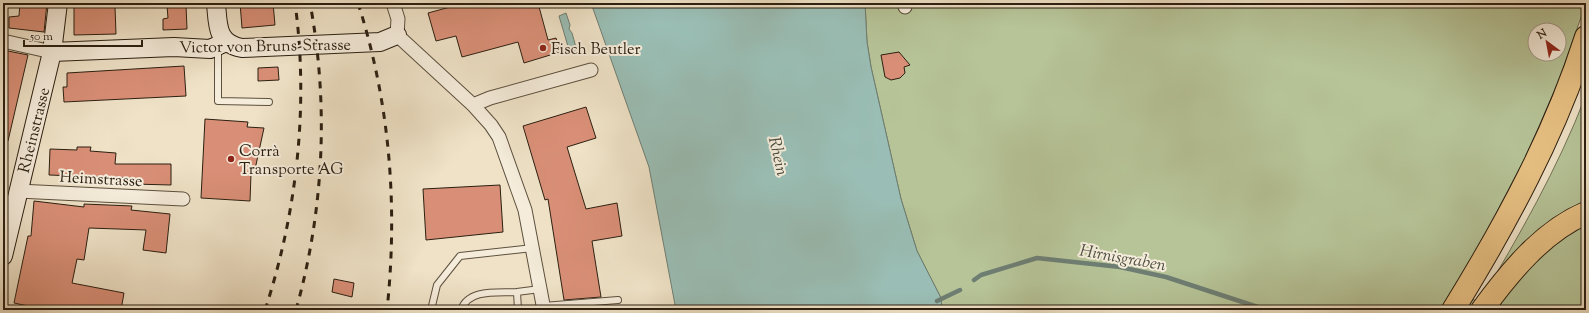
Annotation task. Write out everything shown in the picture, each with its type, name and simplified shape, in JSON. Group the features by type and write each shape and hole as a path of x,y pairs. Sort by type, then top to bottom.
{"highway":[{"path":"1453,310 1499,233 1538,157 1569,84 1586,38"},
{"path":"1468,310 1538,187 1565,129 1586,77"},
{"path":"1482,310 1515,270 1536,248 1560,227 1584,214"}],"street":[{"name":"Rheinstrasse","path":"3,256 52,52 58,3"},
{"path":"216,3 222,44"},
{"path":"393,3 398,18 397,35 473,105 491,125 498,137 525,210 543,308"},
{"name":"Victor von Bruns-Strasse","path":"52,52 174,47 210,49 222,44 242,48 380,42 397,35"},
{"path":"3,41 52,52"},
{"path":"473,105 490,98 591,70"},
{"name":"Heimstrasse","path":"18,191 183,199"}],"lane":[{"path":"222,44 218,101 269,102"},
{"path":"431,310 437,285 460,256 533,248"},
{"path":"461,310 466,300 476,294 540,289"},
{"path":"517,292 518,310"},
{"path":"543,308 618,300"}],"green space":[{"path":"865,3 1586,3 1567,57 1567,22 1527,22 1527,62 1565,62 1527,154 1468,267 1454,287 1479,303 1537,201 1563,149 1586,95 1586,310 942,310 941,298 917,251 901,199 871,67 867,42"}],"water":[{"name":"Rhein","path":"591,3 865,3 867,42 871,67 901,199 917,251 941,298 942,310 676,310 649,167"},
{"path":"566,13 570,25 569,29 572,33 577,51 570,53 559,16"}],"building":[{"path":"20,3 47,3 44,32 9,28 9,17 19,16"},
{"path":"240,3 273,3 275,25 242,28"},
{"path":"465,3 538,3 548,40 556,38 560,52 524,63 518,42 462,57 456,36 436,41 428,13"},
{"path":"186,5 187,29 163,30 163,19 168,18 167,6"},
{"path":"74,7 115,7 116,34 74,35"},
{"path":"3,50 28,55 8,141 3,140"},
{"path":"899,52 910,65 904,67 905,73 900,78 891,80 885,77 881,55"},
{"path":"184,66 186,96 64,102 63,87 67,87 67,73"},
{"path":"278,67 279,80 258,81 258,68"},
{"path":"586,107 596,138 567,147 586,209 617,203 622,236 592,241 601,297 564,300 548,199 545,200 523,126"},
{"path":"205,119 248,122 247,127 264,128 254,174 251,174 250,201 201,198"},
{"path":"77,147 91,147 90,151 116,153 115,164 171,164 171,185 133,184 134,178 49,175 50,149 77,150"},
{"path":"500,185 503,232 426,240 423,189"},
{"path":"34,201 84,207 84,204 132,206 131,210 170,214 166,253 143,250 146,230 89,228 84,260 77,259 72,283 124,293 121,310 65,310 47,307 47,310 14,303 28,236 31,236"},
{"path":"334,279 354,283 352,297 332,292"},
{"path":"603,306 603,310 566,309"}],"waterway":[{"name":"Hirnisgraben","path":"974,280 981,275 1037,258 1120,267 1166,277 1267,310"},
{"name":"Hirnisgraben","path":"937,301 960,290"}],"railway":[{"path":"265,310 285,235 297,158 301,80 295,3"},
{"path":"296,310 313,234 321,157 320,80 310,3"},
{"path":"358,3 378,79 389,155 392,232 387,310"}],"place":[{"name":"Fisch Beutler","path":"543,48"},
{"name":"Corrà Transporte AG","path":"231,159"}]}
